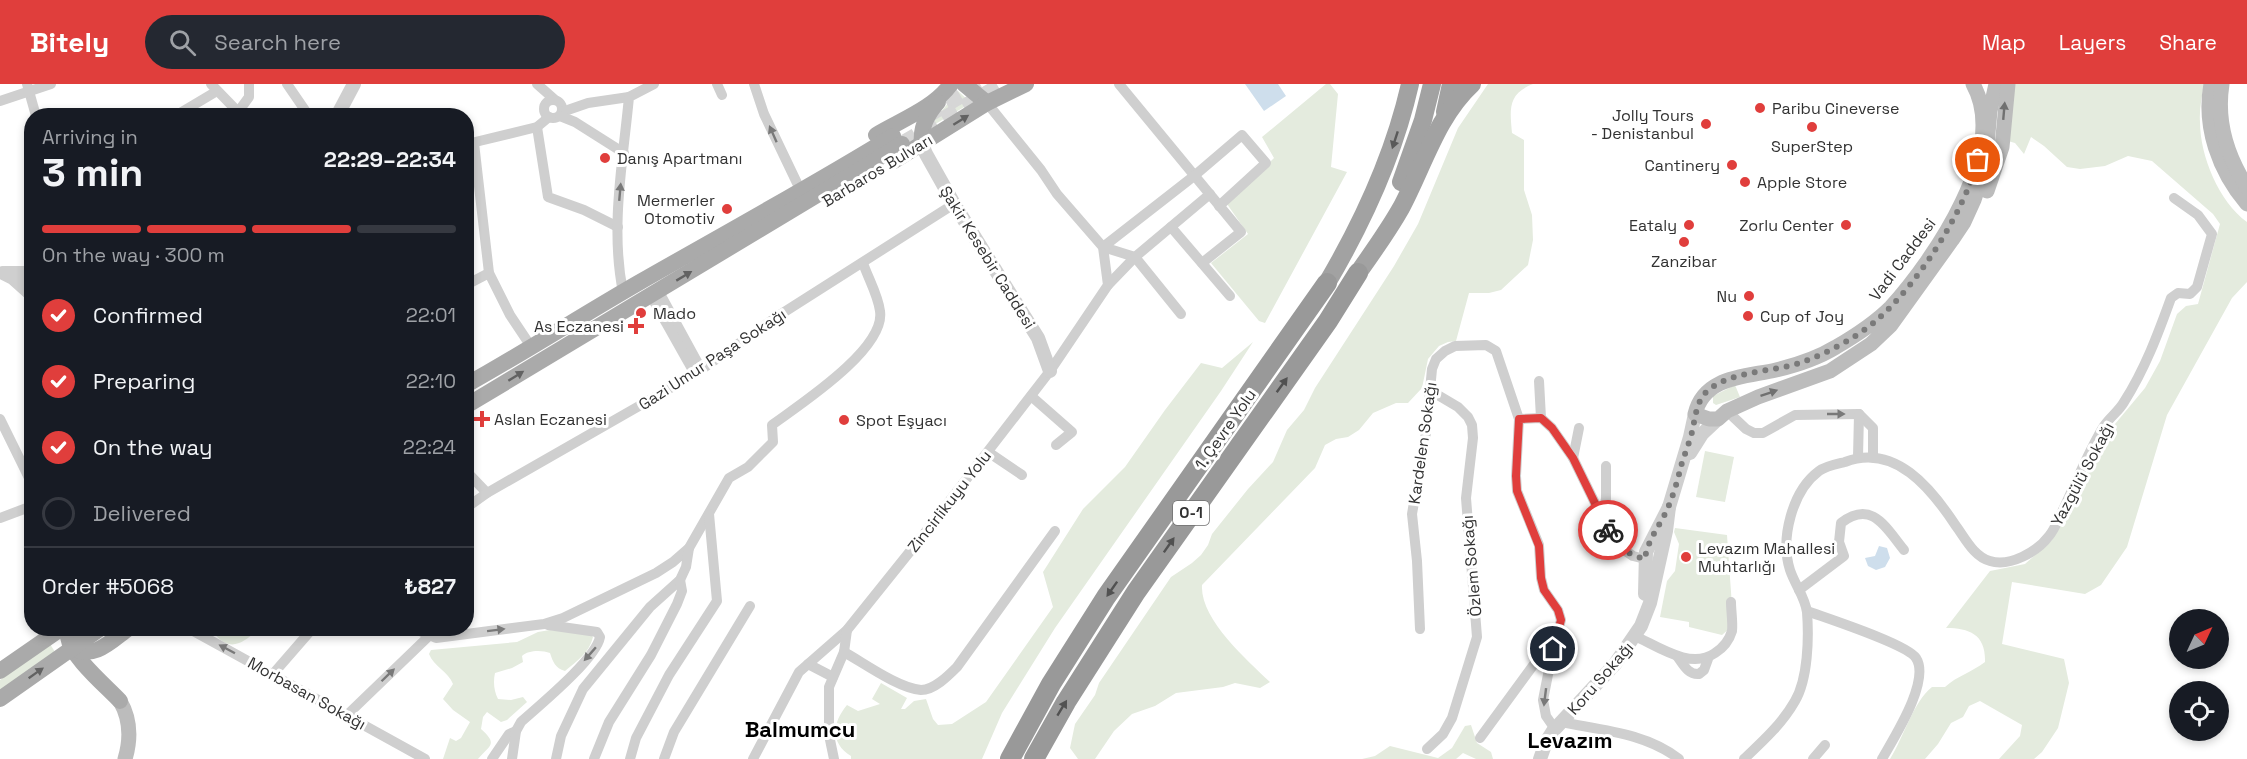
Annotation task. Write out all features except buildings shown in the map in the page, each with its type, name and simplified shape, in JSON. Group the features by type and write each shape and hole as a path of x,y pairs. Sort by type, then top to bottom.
{"highway":[{"name":"1. Çevre Yolu","path":"1010,759 1050,684 1106,597 1327,283 1356,233 1377,186 1395,140 1410,84"},
{"name":"1. Çevre Yolu","path":"1034,759 1076,686 1136,592 1328,321 1358,273 1394,201 1409,163 1432,84"},
{"path":"1442,126 1451,84"},
{"path":"1358,273 1381,241 1401,207 1458,99 1472,84"}],"main road":[{"path":"964,84 987,103"},
{"name":"Vadi Caddesi","path":"1705,393 1735,378 1775,370 1819,356 1858,334 1890,308 1948,228 1971,184 1978,160 1982,126 1979,98 1973,84"},
{"path":"1964,222 1985,166 1990,111 1996,84"},
{"path":"1964,222 1984,196 2000,158 2008,84"},
{"path":"2211,84 2209,109 2211,126 2220,160 2227,178 2247,204"},
{"path":"2222,84 2220,110 2224,140 2247,188"},
{"name":"Barbaros Bulvarı","path":"727,250 761,236 1019,86"},
{"name":"Barbaros Bulvarı","path":"746,221 756,208 944,87"},
{"path":"922,144 921,130 944,87"},
{"name":"Barbaros Bulvarı","path":"474,381 746,221 897,140 727,250 474,401"},
{"name":"Vadi Caddesi","path":"1722,415 1758,397 1830,371 1871,344 1906,307 1920,283 1964,222"},
{"path":"581,337 596,322 622,303 625,298 623,292"},
{"path":"1705,393 1700,399 1695,414 1709,419 1722,415"},
{"path":"1705,393 1705,401 1722,415"},
{"path":"0,671 50,636"},
{"path":"69,636 72,648 120,701"},
{"path":"0,699 89,636"},
{"path":"72,648 81,653 96,651 118,636"},
{"path":"96,651 100,669 116,691 127,718 129,735 125,759"}],"street":[{"path":"0,101 28,88 51,84"},
{"path":"243,108 249,98 249,84"},
{"path":"287,84 304,108"},
{"path":"341,108 354,84"},
{"path":"536,84 555,108 624,153"},
{"path":"474,143 537,127 555,108 629,97 654,84"},
{"path":"717,84 722,95"},
{"path":"754,84 764,114 797,183"},
{"path":"1119,84 1241,232 1202,263"},
{"path":"186,108 214,87 234,108"},
{"path":"28,88 34,108"},
{"path":"623,292 618,227 629,97"},
{"path":"987,103 1041,170 1057,195 1103,246 1135,257 1181,314"},
{"path":"537,127 548,196 618,227"},
{"path":"1103,246 1194,176 1242,135 1266,163 1219,206"},
{"name":"Şakir Kesebir Caddesi","path":"922,144 954,204 1038,338 1050,371"},
{"path":"474,171 489,273 510,315 532,348"},
{"name":"Zincirlikuyu Yolu","path":"753,759 799,672 847,630 1050,371 1108,285 1135,257 1210,194"},
{"name":"Yazgülü Sokağı","path":"1744,759 1767,737 1795,701 1806,664 1807,612 1790,569 1786,534 1791,512 1802,490 1819,471 1858,457 1874,456 1892,462 1916,476 1942,504 1969,545 1978,555 1988,561 2010,562 2035,549 2050,535 2104,426 2124,404 2152,352 2170,298 2178,293 2190,294 2197,287 2212,234 2198,215 2174,198"},
{"name":"Gazi Umur Paşa Sokağı","path":"474,502 698,372 778,316 954,204"},
{"path":"1171,226 1230,296"},
{"path":"1103,246 1108,285"},
{"path":"474,633 544,624 563,618 656,573 689,548 729,478 748,467 773,442 771,425 832,381 868,346 878,328 881,312 863,262"},
{"path":"2,273 24,273"},
{"path":"2,273 13,278 24,288"},
{"path":"474,281 489,273"},
{"path":"655,294 698,372"},
{"name":"Kardelen Sokağı","path":"1420,629 1412,514 1431,391 1432,369 1436,359 1455,346 1486,345 1496,351 1519,419"},
{"path":"1539,381 1541,418 1552,428 1573,458 1615,544 1633,556 1652,556"},
{"name":"Özlem Sokağı","path":"1426,749 1443,734 1452,718 1478,637 1466,498 1473,438 1472,425 1458,407 1431,391"},
{"path":"1031,396 1072,432 1056,445"},
{"name":"Koru Sokağı","path":"1540,759 1546,742 1558,725 1615,664 1638,631 1652,556 1669,516 1669,507 1695,414"},
{"path":"1722,415 1754,433 1763,433 1795,415 1859,414 1873,428 1874,456"},
{"path":"1858,457 1859,414"},
{"name":"Koru Sokağı","path":"1681,467 1702,434 1722,415"},
{"path":"1541,418 1519,419 1516,476 1517,491 1539,546 1544,590 1558,610 1561,620 1553,649 1544,710 1558,725 1635,737 1664,747 1679,759"},
{"path":"0,419 24,468"},
{"path":"1573,458 1579,428"},
{"path":"988,452 1022,475"},
{"path":"1602,516 1606,499 1606,466"},
{"path":"474,479 487,493"},
{"path":"1,516 24,509"},
{"path":"1799,590 1844,556 1839,542 1841,523 1860,512 1875,516 1904,550"},
{"path":"630,759 636,738 663,685 717,601 709,514"},
{"path":"844,652 892,680 922,690 937,684 957,667 1055,531"},
{"path":"555,759 561,736 584,689 650,607 680,580 686,567 689,548"},
{"path":"594,759 609,722 651,654 677,604 682,591 680,580"},
{"path":"1638,631 1677,656 1685,668 1695,675 1699,674 1704,670 1708,658 1724,647 1732,631 1731,602"},
{"path":"664,759 674,732 750,606"},
{"path":"1807,612 1900,647 1918,660 1919,670 1913,697 1905,718 1882,759"},
{"path":"512,759 516,731 521,722 574,673 599,644 600,636 597,632 544,624"},
{"path":"834,759 829,735 829,687 844,652 847,630"},
{"name":"Morbasan Sokağı","path":"203,636 425,759"},
{"path":"273,674 306,636"},
{"path":"347,715 429,636"},
{"path":"432,636 436,638 451,636"},
{"path":"1480,738 1540,656 1553,649"},
{"path":"808,664 833,677"},
{"path":"492,759 509,734 516,731"},
{"path":"1813,759 1825,746"}],"shaded area":[{"path":"1326,84 1330,84 1338,94 1331,167 1347,172 1265,323 1259,321 1211,263 1248,234 1227,204 1274,158 1262,137"},
{"path":"1488,84 1533,84 1518,93 1511,110 1512,133 1524,140 1524,190 1532,215 1533,240 1528,265 1501,290 1489,293 1469,293 1456,341 1439,346 1428,359 1422,388 1408,403 1396,403 1373,413 1359,430 1348,437 1336,439 1325,445 1315,468 1202,585 1203,598 1216,625 1237,650 1270,682 1260,688 1235,683 1223,687 1176,693 1155,706 1132,714 1114,731 1095,759 1078,759 1070,748 1075,724 1095,695 1099,683 1171,577 1201,555 1212,534 1273,462 1287,430 1304,410 1315,388 1394,266 1418,224 1458,128"},
{"path":"2011,84 2204,84 2200,117 2203,149 2220,191 2228,203 2247,222 2247,282 2232,298 2167,415 2127,547 2101,585 2085,594 2012,582 2002,644 2064,659 2069,683 2058,728 2042,752 2034,759 1999,759 2020,736 2022,725 1980,701 1969,706 1963,717 1951,723 1925,759 1890,759 1925,693 1932,687 1945,687 1985,662 1983,645 1975,635 1962,630 1946,628 1990,571 2025,564 2052,540 2098,451 2115,424 2145,388 2160,361 2177,314 2186,306 2198,304 2220,224 2213,214 2152,161 2128,156 2105,166 2080,169 2067,167 2031,137 2024,154 2015,143 2008,141"},
{"path":"958,91 971,103 932,126 931,124"},
{"path":"1253,342 1055,628 1002,713 982,759 851,759 851,756 839,745 837,739 838,719 847,705 858,711 880,704 872,699 881,683 907,698 901,709 905,709 914,701 926,699 933,719 938,725 952,724 986,702 1053,607 1043,572 1083,509 1125,467 1201,363 1222,368"},
{"path":"1735,385 1740,397 1716,405 1713,403 1713,396"},
{"path":"1705,451 1734,457 1725,502 1696,497"},
{"path":"1675,528 1727,535 1732,606 1730,628 1722,635 1689,627 1689,622 1660,617 1667,581 1675,571 1679,544 1674,532"},
{"path":"550,630 588,633 593,637 586,652 565,671 555,664 550,653 535,651 522,656 523,662 495,673 494,686 498,699 511,700 523,697 527,702 507,720 501,722 487,712 483,717 481,729 491,742 489,748 478,759 443,759 450,738 456,741 461,738 470,722 453,710 443,699 453,684 431,658 429,654 431,650 517,642 538,632"},
{"path":"216,636 250,636 236,644 225,643"},
{"path":"50,644 55,652 0,691 0,680"},
{"path":"1471,725 1477,743 1491,752 1493,759 1476,759 1463,753 1456,759 1362,759 1375,756 1390,746 1438,758 1452,748 1465,726"}],"water":[{"path":"1245,84 1278,84 1286,96 1264,111"},
{"path":"1879,546 1887,548 1890,558 1885,567 1876,570 1868,566 1865,558 1875,556"}],"tunnel":[{"path":"926,116 980,84"},
{"path":"902,144 1003,84"}],"way so far":[{"path":"1608,530 1615,544 1622,550 1645,559 1647,548 1669,507 1697,407 1705,393 1720,383 1735,378 1775,370 1819,356 1836,348 1875,321 1890,308 1927,261 1965,199 1978,160"}],"place":[{"name":"Paribu Cineverse","path":"1760,108"},
{"name":"Jolly Tours - Denistanbul","path":"1706,124"},
{"name":"SuperStep","path":"1812,127"},
{"name":"Danış Apartmanı","path":"605,158"},
{"name":"Cantinery","path":"1732,165"},
{"name":"Apple Store","path":"1745,182"},
{"name":"Mermerler Otomotiv","path":"727,209"},
{"name":"Eataly","path":"1689,225"},
{"name":"Zorlu Center","path":"1846,225"},
{"name":"Zanzibar","path":"1684,242"},
{"name":"Nu","path":"1749,296"},
{"name":"Mado","path":"641,313"},
{"name":"Cup of Joy","path":"1748,316"},
{"name":"As Eczanesi","path":"636,326"},
{"name":"Aslan Eczanesi","path":"482,419"},
{"name":"Spot Eşyacı","path":"844,420"},
{"name":"Levazım Mahallesi Muhtarlığı","path":"1686,557"}],"district":[{"name":"Balmumcu","path":"800,729"},
{"name":"Levazım","path":"1570,740"}],"route":[{"path":"1553,649 1561,620 1558,610 1544,590 1539,546 1517,491 1519,419 1541,418 1552,428 1573,458 1608,530"}]}
